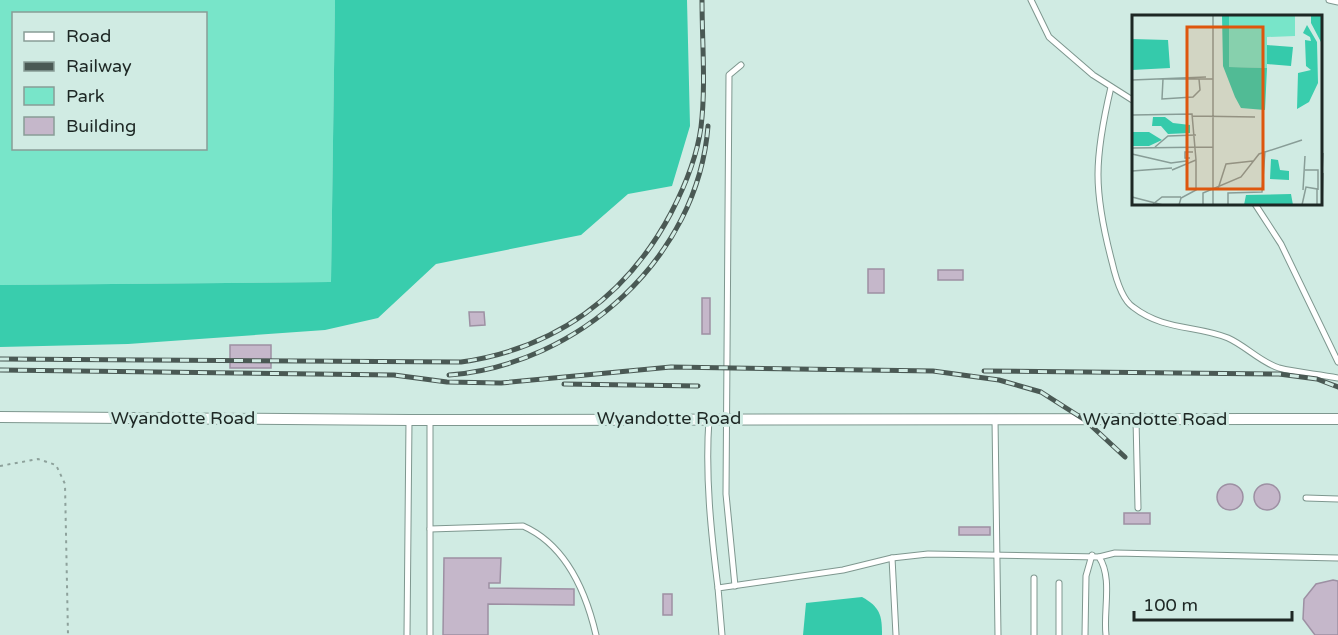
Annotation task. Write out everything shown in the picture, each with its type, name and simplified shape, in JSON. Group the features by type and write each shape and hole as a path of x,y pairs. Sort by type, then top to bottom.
{"street":[{"name":"Wyandotte Road","path":"0,417 410,420 728,417 1338,418"}],"lane":[{"path":"1031,0 1048,37 1093,75 1132,100"},
{"path":"1329,0 1338,2"},
{"path":"735,586 726,494 729,75 741,65"},
{"path":"1111,87 1098,141 1096,178 1100,218 1116,278 1130,306 1164,325 1227,338 1252,355 1279,368 1338,378"},
{"path":"1256,206 1281,244 1338,362"},
{"path":"709,418 707,451 709,520 722,635"},
{"path":"994,418 998,635"},
{"path":"1136,418 1138,508"},
{"path":"430,419 430,635"},
{"path":"407,635 410,420"},
{"path":"1305,498 1338,499"},
{"path":"430,529 523,526 534,531 563,557 580,583 589,604 596,635"},
{"path":"718,588 843,570 892,558 928,554 1092,555 1099,557 1115,553 1338,558"},
{"path":"1085,635 1086,576 1092,555"},
{"path":"1099,557 1106,574 1106,635"},
{"path":"892,558 896,635"},
{"path":"1034,578 1034,635"},
{"path":"1059,583 1059,635"}],"path":[{"path":"0,466 38,459 56,465 65,484 68,635"}],"green space":[{"path":"0,0 335,0 331,282 0,285"}],"shaded area":[{"path":"335,0 687,0 690,126 672,186 628,194 581,235 436,264 378,318 325,330 128,344 0,347 0,285 331,282"},
{"path":"862,597 873,604 879,612 882,635 803,635 806,603"}],"building":[{"path":"868,269 884,269 884,293 868,293"},
{"path":"938,270 963,270 963,280 938,280"},
{"path":"702,298 710,298 710,334 702,334"},
{"path":"469,312 484,312 485,325 470,326"},
{"path":"230,345 271,345 271,368 230,368"},
{"path":"1230,484 1239,488 1243,497 1239,506 1230,510 1221,506 1217,497 1221,488"},
{"path":"1267,484 1276,488 1280,497 1276,506 1267,510 1258,506 1254,497 1258,488"},
{"path":"1124,513 1150,513 1150,524 1124,524"},
{"path":"959,527 990,527 990,535 959,535"},
{"path":"444,558 501,558 500,583 489,583 489,588 574,589 574,605 488,604 488,635 443,635"},
{"path":"1338,581 1338,635 1315,635 1303,619 1304,599 1316,584"},
{"path":"663,594 672,594 672,615 663,615"}],"railway":[{"path":"0,359 461,362 527,345 557,331 585,314 633,269 653,243 681,192 690,171 701,127 704,80 702,0"},
{"path":"449,375 497,367 542,350 585,327 623,296 656,260 681,219 699,174 708,126"},
{"path":"0,370 394,375 447,382 501,383 671,367 933,371 999,380 1041,392 1085,420 1125,457"},
{"path":"984,371 1279,374 1317,379 1338,387"},
{"path":"564,384 698,386"}]}
